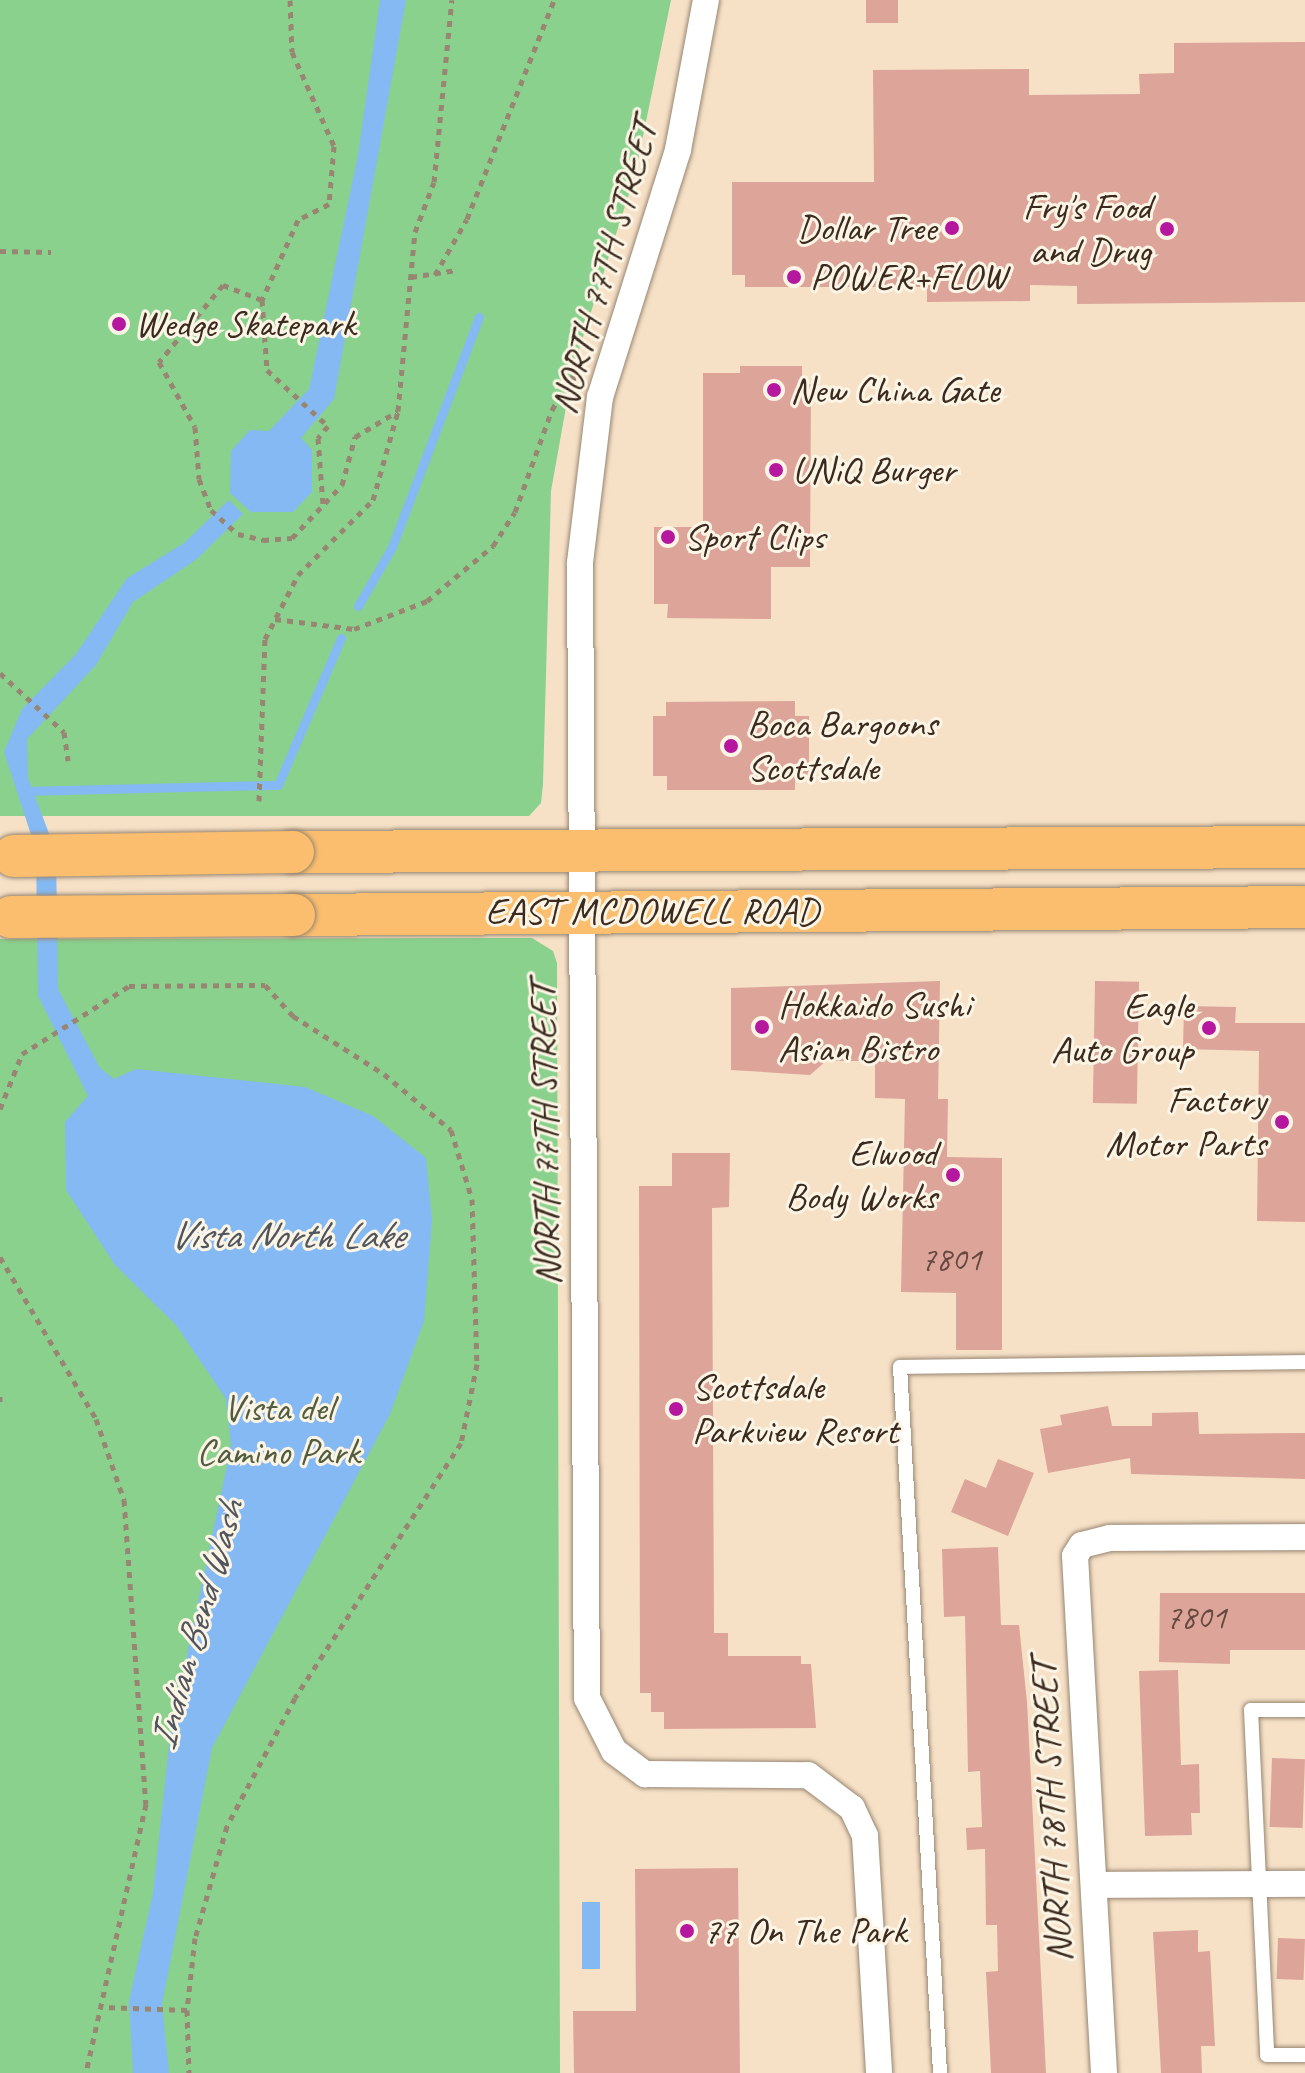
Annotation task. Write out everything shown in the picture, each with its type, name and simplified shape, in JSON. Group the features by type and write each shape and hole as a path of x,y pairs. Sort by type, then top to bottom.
{"main road":[{"name":"EAST MCDOWELL ROAD","path":"7,856 1305,847"},
{"name":"EAST MCDOWELL ROAD","path":"5,917 1305,907"}],"street":[{"name":"NORTH 77TH STREET","path":"706,0 678,150 600,397 580,563 578,852 587,1698 614,1751 645,1774 808,1775 852,1808 865,1836 879,2073"},
{"name":"NORTH 78TH STREET","path":"1104,2073 1074,1568 1082,1545 1110,1538 1305,1537"},
{"path":"1094,1885 1305,1884"}],"lane":[{"path":"940,2073 900,1367 1305,1362"},
{"path":"1305,1710 1251,1710 1267,2055 1305,2055"}],"path":[{"path":"290,0 292,52 334,146 334,190 329,204 298,220 262,300 267,370 328,426 318,438 323,505"},
{"path":"259,797 258,698 265,639 298,575 373,500 398,411 415,232 434,182 452,0"},
{"path":"435,275 467,219 554,0"},
{"path":"0,251 51,252"},
{"path":"411,277 456,270"},
{"path":"262,300 223,285 159,362 195,427 199,479 211,510 238,534 292,538 342,485 355,437 398,411"},
{"path":"275,619 354,629 427,601 493,546 515,512 552,410 570,377 577,378"},
{"path":"0,673 45,718 64,732 68,761"},
{"path":"0,1109 22,1054 52,1032 129,986 265,985 293,1016 384,1074 451,1130 472,1199 477,1364 461,1443 295,1698 227,1826 195,1938 187,2010 189,2073"},
{"path":"0,1257 96,1419 124,1500 146,1804 86,2073"},
{"path":"0,1396 0,1404"},
{"path":"103,2007 187,2010"}],"green space":[{"path":"0,0 671,0 635,175 573,368 551,491 543,784 541,803 529,816 0,816"},
{"name":"Vista del Camino Park","path":"532,938 553,951 557,963 560,2073 0,2073 0,939"}],"water":[{"path":"380,0 406,0 334,399 301,438 312,450 312,492 293,512 251,512 230,493 231,451 250,430 269,431 309,389 358,155"},
{"name":"Vista North Lake","path":"229,500 243,514 197,559 133,602 96,665 27,739 28,778 56,852 58,989 100,1068 114,1079 136,1069 305,1087 373,1116 426,1158 432,1220 424,1321 390,1414 212,1748 162,2004 169,2073 133,2073 129,2001 153,1893 170,1736 231,1446 226,1399 176,1325 115,1265 66,1190 65,1122 88,1096 38,996 36,850 4,752 22,709 76,654 127,578 184,543"},
{"path":"582,1902 600,1902 600,1969 582,1969"}],"building":[{"path":"866,0 898,0 898,23 866,23"},
{"path":"1305,42 1305,302 1077,304 1077,286 1030,285 1030,301 927,302 927,287 745,287 745,275 732,275 732,182 874,182 873,70 1029,69 1029,95 1140,94 1139,74 1174,73 1174,43"},
{"path":"740,366 802,366 802,384 811,384 810,567 771,567 771,619 667,618 668,604 654,604 654,527 703,527 703,373 740,373"},
{"name":"Boca Bargoons Scottsdale","path":"795,701 795,716 809,716 809,776 795,776 795,790 667,790 667,776 653,776 653,716 666,716 666,702"},
{"path":"940,981 938,1099 948,1099 947,1157 1002,1158 1002,1350 956,1350 956,1293 901,1292 905,1099 875,1098 875,1061 826,1061 810,1075 731,1070 731,988"},
{"path":"1095,981 1139,982 1137,1104 1093,1103"},
{"name":"Factory Motor Parts","path":"1184,1006 1236,1007 1235,1023 1305,1023 1305,1222 1257,1221 1259,1051 1183,1049"},
{"name":"Scottsdale Parkview Resort","path":"672,1153 730,1153 729,1207 712,1208 714,1633 728,1633 728,1656 801,1656 801,1664 811,1664 816,1728 664,1729 664,1712 651,1712 651,1693 640,1693 639,1186 672,1186"},
{"path":"1108,1406 1112,1426 1152,1426 1152,1413 1198,1412 1199,1434 1305,1433 1305,1479 1131,1474 1130,1458 1048,1473 1040,1429 1062,1425 1060,1415"},
{"path":"998,1459 1034,1473 1008,1536 951,1512 965,1479 986,1488"},
{"path":"998,1547 1001,1625 1019,1625 1027,1702 1046,2073 991,2073 986,1972 998,1971 997,1925 986,1925 985,1849 967,1850 966,1828 982,1827 980,1771 968,1772 965,1616 944,1617 942,1549"},
{"path":"1160,1593 1305,1593 1305,1650 1230,1650 1230,1664 1159,1662"},
{"path":"1178,1670 1181,1765 1199,1764 1200,1813 1191,1813 1192,1835 1145,1836 1139,1671"},
{"path":"1272,1758 1305,1759 1303,1828 1270,1827"},
{"name":"77 On The Park","path":"738,1868 740,2073 574,2073 573,2011 636,2011 635,1869"},
{"path":"1198,1930 1198,1952 1210,1951 1215,2046 1201,2046 1202,2073 1161,2073 1153,1932"},
{"path":"1278,1938 1305,1939 1304,1980 1277,1979"}],"waterway":[{"path":"358,606 392,547 479,317"},
{"path":"24,791 278,785 341,638"}],"place":[{"name":"Dollar Tree","path":"952,228"},
{"name":"Fry's Food and Drug","path":"1167,229"},
{"name":"POWER+FLOW","path":"794,277"},
{"name":"Wedge Skatepark","path":"119,324"},
{"name":"New China Gate","path":"774,390"},
{"name":"UNiQ Burger","path":"776,470"},
{"name":"Sport Clips","path":"668,537"},
{"name":"Boca Bargoons Scottsdale","path":"731,746"},
{"name":"Hokkaido Sushi Asian Bistro","path":"762,1027"},
{"name":"Eagle Auto Group","path":"1209,1028"},
{"name":"Factory Motor Parts","path":"1282,1122"},
{"name":"Elwood Body Works","path":"953,1175"},
{"name":"Scottsdale Parkview Resort","path":"676,1409"},
{"name":"77 On The Park","path":"687,1931"}],"water label":[{"name":"Indian Bend Wash","path":"196,1625"}]}
